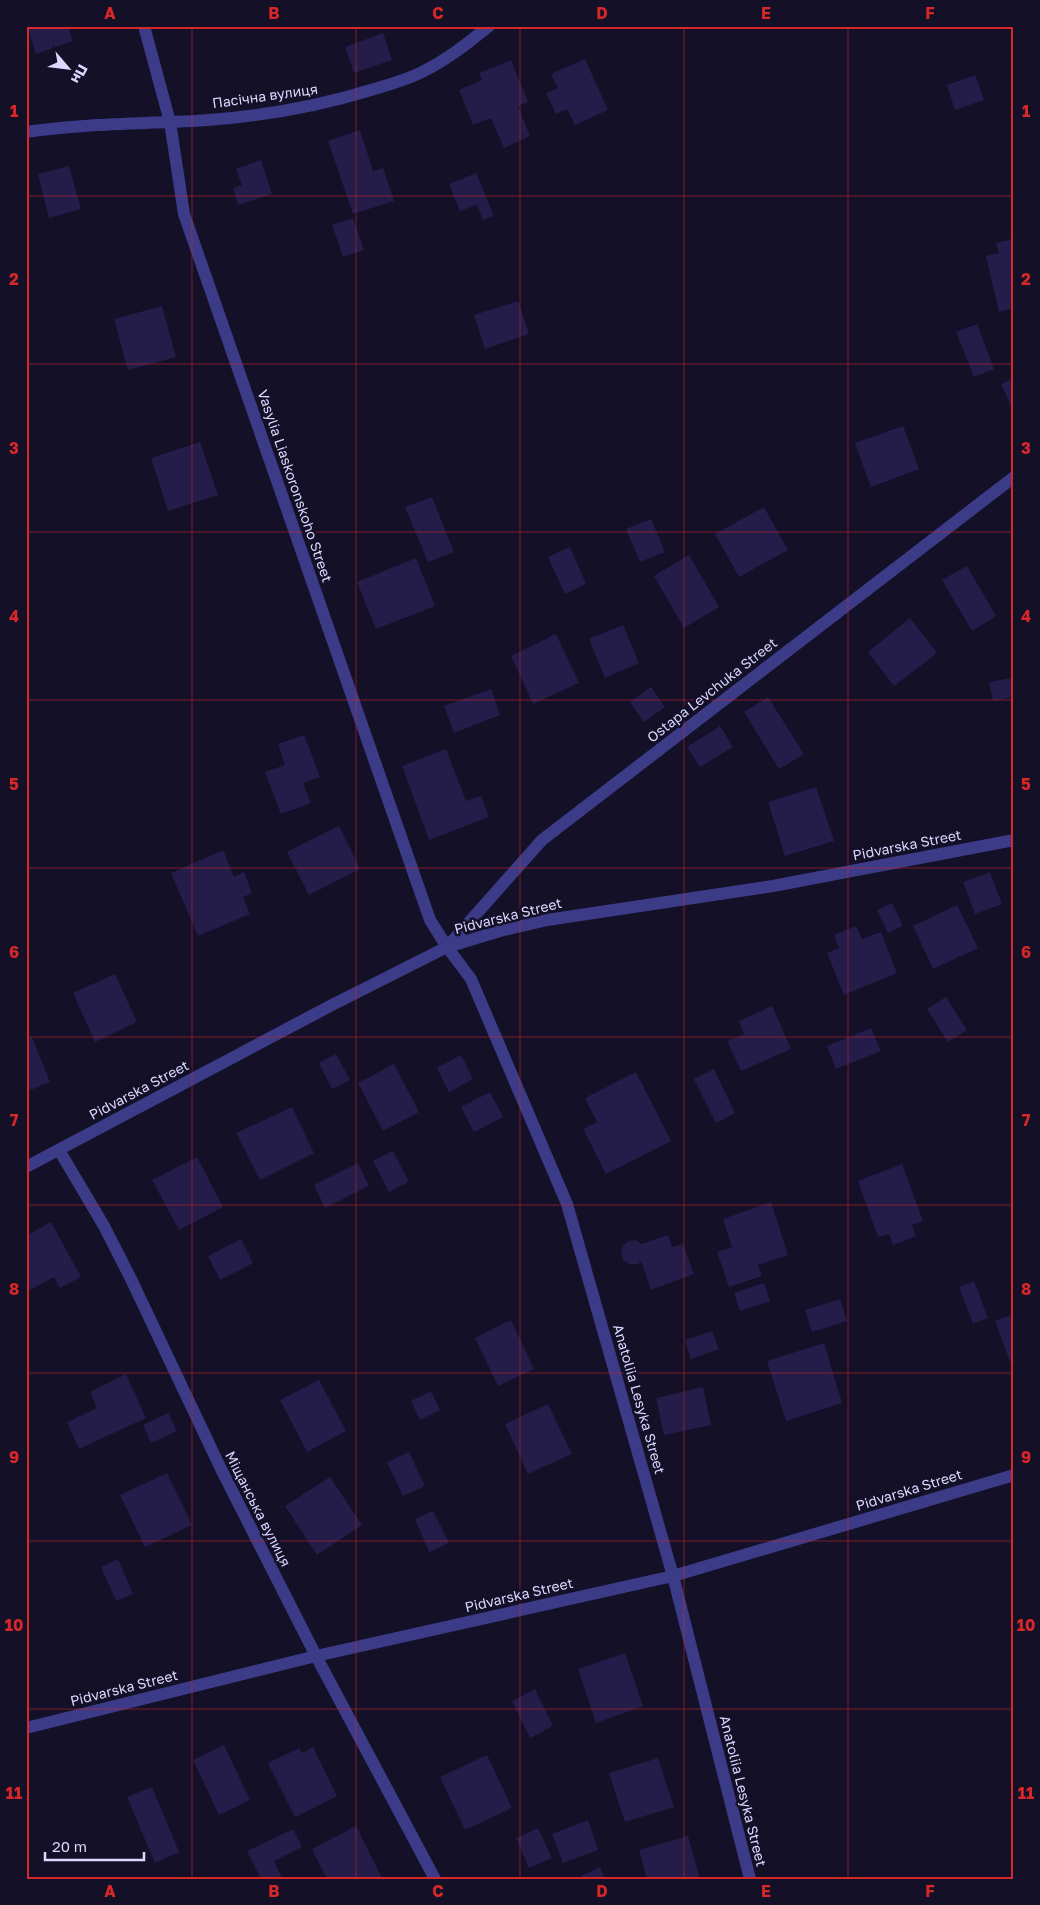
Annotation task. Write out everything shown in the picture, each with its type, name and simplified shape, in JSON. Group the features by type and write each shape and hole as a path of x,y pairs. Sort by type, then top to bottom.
{"street":[{"name":"Vasylia Liaskoronskoho Street","path":"144,26 170,122 184,214 430,920 447,947"},
{"name":"Пасічна вулиця","path":"26,132 84,125 170,122 264,113 343,99 396,83 422,72 456,52 489,26"},
{"name":"Ostapa Levchuka Street","path":"447,947 542,840 1014,477"},
{"name":"Pidvarska Street","path":"26,1167 261,1042 447,947 500,931 547,920 677,902 783,884 1014,840"},
{"name":"Anatoliia Lesyka Street","path":"447,947 471,979 567,1204 674,1576 750,1879"},
{"name":"Міщанська вулиця","path":"59,1150 132,1278 221,1469 316,1656 435,1879"},
{"name":"Pidvarska Street","path":"26,1728 316,1656 674,1576 1014,1475"}],"building":[{"path":"27,26 68,26 73,41 36,54"},
{"path":"383,33 392,60 354,73 345,47"},
{"path":"585,59 608,110 575,125 567,109 556,114 546,93 558,88 551,74"},
{"path":"511,60 528,102 518,106 530,136 504,148 491,118 473,125 459,90 482,80 479,73"},
{"path":"975,75 984,100 955,110 947,85"},
{"path":"360,130 373,171 383,168 394,201 353,214 328,141"},
{"path":"261,160 272,194 238,205 233,188 242,185 236,169"},
{"path":"69,166 81,209 49,218 38,174"},
{"path":"476,173 494,216 483,220 477,205 460,211 449,184"},
{"path":"353,218 364,250 343,257 332,225"},
{"path":"1014,239 1014,308 999,312 986,256 999,253 996,243"},
{"path":"518,301 529,334 485,349 474,315"},
{"path":"162,306 176,357 128,370 114,319"},
{"path":"977,324 994,369 974,377 956,332"},
{"path":"1014,378 1014,413 1001,384"},
{"path":"903,426 919,469 871,487 855,443"},
{"path":"200,442 218,495 168,511 151,458"},
{"path":"432,497 454,552 428,562 405,507"},
{"path":"764,507 788,550 739,577 715,534"},
{"path":"651,519 665,552 640,562 626,529"},
{"path":"570,547 586,584 565,594 548,557"},
{"path":"689,555 719,607 684,628 654,576"},
{"path":"416,558 435,606 376,629 357,582"},
{"path":"967,566 996,616 972,631 942,580"},
{"path":"910,618 937,653 894,686 868,652"},
{"path":"623,625 639,663 605,678 589,639"},
{"path":"556,634 579,683 533,704 511,656"},
{"path":"1011,678 1014,697 993,701 989,682"},
{"path":"651,687 665,707 644,722 630,702"},
{"path":"491,689 500,715 454,733 444,706"},
{"path":"768,697 804,754 779,769 744,712"},
{"path":"720,726 733,747 700,767 687,747"},
{"path":"304,735 320,777 303,783 311,803 281,814 265,772 285,765 278,744"},
{"path":"446,749 466,801 481,796 489,817 429,840 402,766"},
{"path":"816,787 834,841 785,856 768,802"},
{"path":"339,826 360,869 309,895 287,852"},
{"path":"223,850 234,877 244,872 252,893 243,897 250,914 198,936 171,873"},
{"path":"990,872 1002,904 975,914 963,882"},
{"path":"892,903 903,926 888,933 877,910"},
{"path":"957,905 978,948 933,969 913,926"},
{"path":"856,926 862,939 881,932 897,973 844,995 827,953 839,948 834,935"},
{"path":"115,974 137,1022 95,1042 73,993"},
{"path":"946,997 967,1030 948,1042 927,1009"},
{"path":"772,1006 791,1049 741,1071 727,1041 744,1034 739,1021"},
{"path":"871,1028 881,1051 836,1069 827,1046"},
{"path":"32,1037 50,1082 26,1092 26,1039"},
{"path":"336,1054 350,1080 332,1089 319,1063"},
{"path":"461,1055 473,1079 449,1092 437,1068"},
{"path":"394,1064 419,1112 383,1131 358,1083"},
{"path":"714,1069 735,1113 716,1123 694,1079"},
{"path":"636,1072 671,1141 606,1174 583,1129 597,1122 585,1098"},
{"path":"490,1092 503,1117 474,1132 461,1107"},
{"path":"292,1107 314,1153 260,1180 236,1133"},
{"path":"393,1151 409,1182 389,1192 373,1161"},
{"path":"197,1157 223,1207 179,1230 152,1180"},
{"path":"358,1163 369,1186 325,1208 314,1185"},
{"path":"902,1164 923,1221 912,1225 916,1236 893,1245 889,1234 878,1237 858,1181"},
{"path":"771,1202 788,1255 758,1265 762,1276 729,1287 717,1252 732,1247 723,1219"},
{"path":"51,1222 81,1277 60,1288 54,1277 26,1292 26,1236"},
{"path":"668,1235 672,1247 683,1244 694,1274 651,1290 641,1261 638,1264 630,1264 623,1260 621,1253 623,1246 628,1241 636,1240 642,1244"},
{"path":"241,1239 253,1263 220,1280 208,1256"},
{"path":"974,1281 988,1318 973,1324 959,1287"},
{"path":"764,1283 770,1301 740,1311 734,1293"},
{"path":"840,1299 847,1321 812,1332 805,1310"},
{"path":"1014,1314 1014,1360 1010,1362 995,1321"},
{"path":"511,1320 534,1369 498,1386 475,1338"},
{"path":"712,1331 719,1349 691,1359 685,1340"},
{"path":"824,1343 842,1403 786,1421 767,1361"},
{"path":"126,1374 146,1418 79,1449 67,1422 97,1408 90,1392"},
{"path":"319,1380 346,1431 307,1452 280,1400"},
{"path":"703,1387 711,1425 664,1435 656,1398"},
{"path":"431,1391 440,1410 420,1420 411,1401"},
{"path":"548,1404 572,1454 528,1474 505,1424"},
{"path":"168,1413 177,1431 151,1443 143,1425"},
{"path":"409,1452 425,1486 403,1496 387,1462"},
{"path":"167,1473 192,1525 145,1547 120,1495"},
{"path":"330,1477 362,1525 317,1555 285,1506"},
{"path":"433,1511 449,1543 429,1552 415,1519"},
{"path":"118,1559 133,1594 116,1601 101,1567"},
{"path":"625,1653 643,1706 596,1723 578,1669"},
{"path":"535,1689 553,1726 530,1738 512,1701"},
{"path":"224,1745 250,1800 219,1815 193,1760"},
{"path":"313,1747 337,1796 295,1817 268,1763 299,1748 302,1753"},
{"path":"487,1755 512,1808 465,1830 440,1777"},
{"path":"658,1758 674,1807 625,1822 609,1773"},
{"path":"152,1787 179,1852 155,1863 127,1797"},
{"path":"588,1820 598,1850 563,1863 552,1834"},
{"path":"356,1826 382,1878 327,1879 312,1849"},
{"path":"538,1828 552,1858 529,1868 516,1838"},
{"path":"293,1829 302,1847 274,1861 282,1878 261,1879 247,1851"},
{"path":"688,1836 700,1879 647,1879 639,1850"},
{"path":"600,1867 605,1879 583,1879 581,1876"}]}
